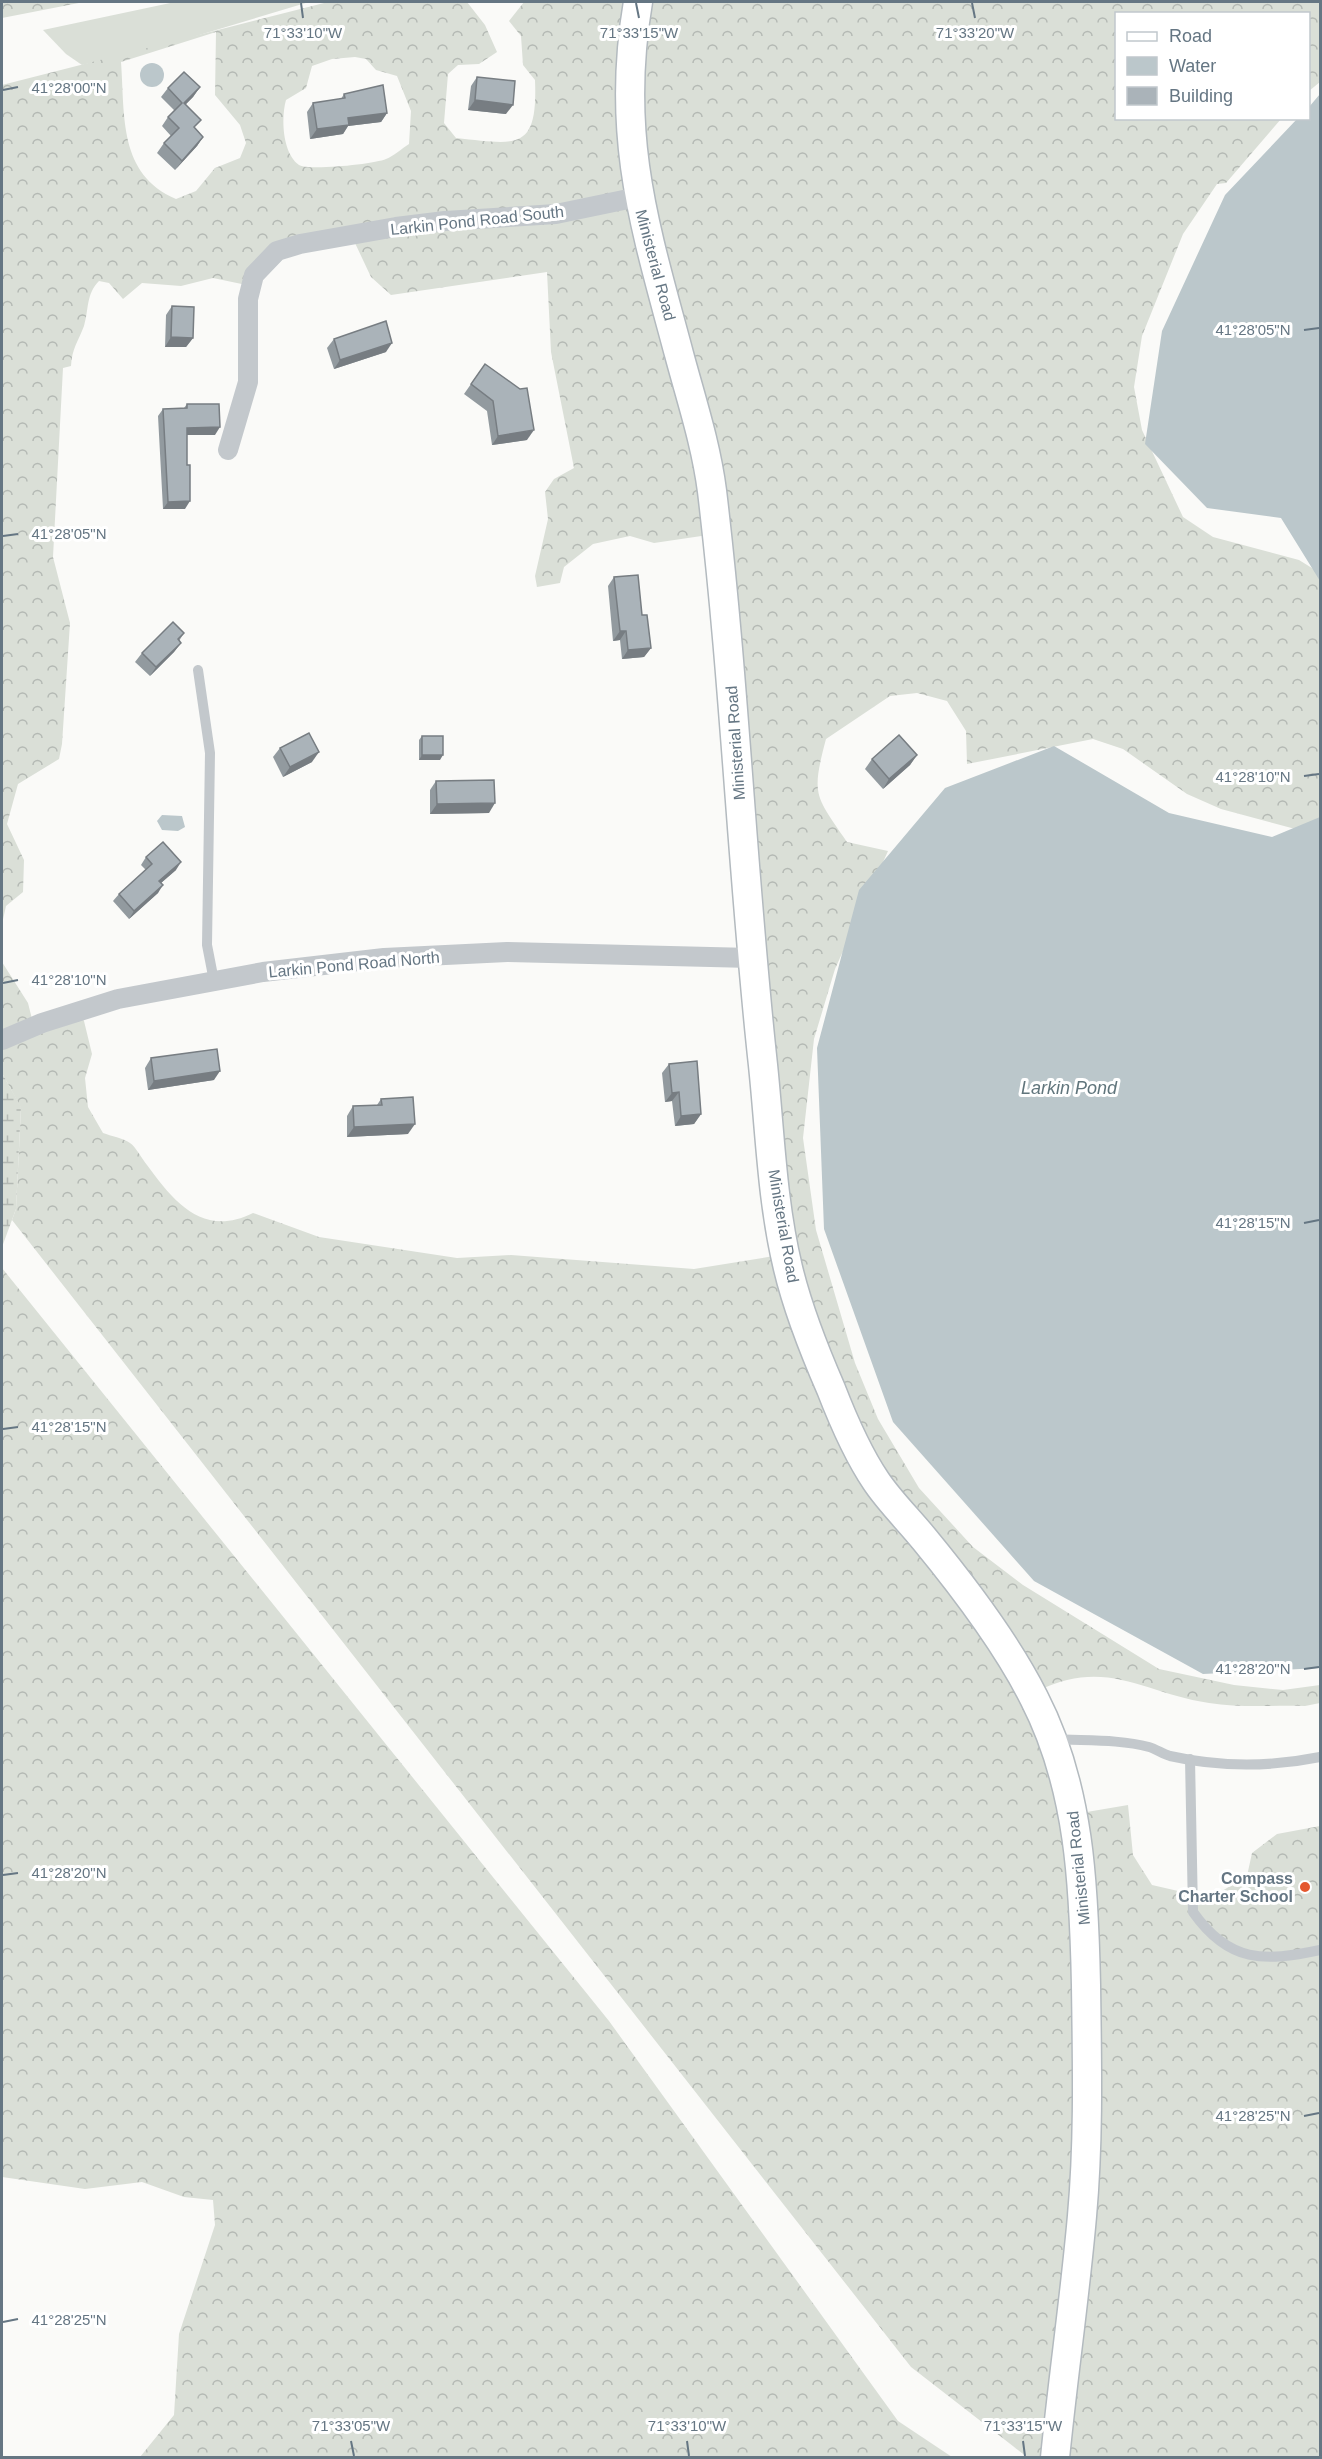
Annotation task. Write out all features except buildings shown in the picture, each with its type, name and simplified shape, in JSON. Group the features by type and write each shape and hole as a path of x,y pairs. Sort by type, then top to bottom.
{"main road":[{"name":"Ministerial Road","path":"638,2 628,89 638,197 646,237 699,427 711,484 721,558 751,958 770,1144 788,1268 819,1363 840,1415 869,1470 925,1539 1007,1651 1035,1698 1052,1739 1071,1802 1081,1860 1087,2055 1083,2212 1055,2457"}],"street":[{"name":"Larkin Pond Road South","path":"228,450 248,382 248,298 254,275 277,251 300,244 396,227 445,221 556,214 638,197"},
{"name":"Larkin Pond Road North","path":"2,1040 42,1023 118,999 263,972 384,958 507,952 751,958"}],"lane":[{"path":"198,670 210,753 207,945 214,981"},
{"path":"1052,1739 1126,1744 1220,1764 1288,1764 1320,1757"},
{"path":"1190,1759 1193,1912 1205,1929 1239,1954 1295,1957 1320,1950"}],"green space":[{"path":"2,2 84,2 2,18"},
{"path":"175,2 309,2 166,45 82,65 66,54 43,30"},
{"path":"328,2 467,2 485,25 497,52 479,64 458,65 448,74 444,123 456,138 508,142 519,139 527,132 535,104 535,80 523,65 521,36 509,21 524,2 1320,2 1320,82 1310,90 1310,12 1115,12 1115,120 1280,120 1226,183 1217,184 1183,234 1142,336 1134,387 1142,430 1183,517 1213,537 1299,560 1320,573 1320,828 1299,830 1221,809 1187,794 1123,749 1093,739 967,764 966,731 947,701 917,693 890,696 826,739 818,773 822,804 847,842 888,851 835,969 814,1039 803,1138 816,1230 855,1363 878,1419 919,1488 973,1547 1023,1585 1159,1669 1234,1685 1283,1690 1320,1685 1320,1703 1305,1706 1221,1705 1105,1677 1084,1677 1062,1681 1037,1691 1075,1814 1128,1805 1133,1855 1152,1885 1200,1896 1217,1894 1247,1876 1252,1853 1277,1834 1320,1826 1320,2457 1027,2457 911,2367 12,1220 16,1209 21,1108 2,1073 2,962 28,1003 34,1027 79,1013 84,1021 92,1054 85,1078 88,1107 103,1133 132,1145 168,1192 191,1212 205,1219 235,1220 253,1213 319,1237 457,1258 511,1255 694,1269 774,1256 715,534 654,543 630,536 593,544 564,567 560,583 537,587 535,576 548,519 545,492 554,479 574,468 551,352 547,272 391,295 371,277 347,226 301,240 256,287 213,278 181,286 142,283 123,299 109,283 99,281 90,296 84,326 74,350 71,366 63,368 53,557 70,623 62,744 59,759 18,784 7,824 24,860 23,892 6,906 2,924 2,85","holes":["216,32 215,95 240,125 246,143 240,158 215,168 196,191 176,199 157,188 144,175 134,159 125,122 121,62","355,57 366,59 376,70 397,76 411,111 409,144 392,156 379,161 328,167 299,165 293,159 286,144 283,125 286,100 306,88 312,66 332,59"]},
{"path":"2,1073 21,1107 16,1209 2,1247"},
{"path":"2,1268 609,2021 898,2421 952,2457 140,2457 174,2415 179,2334 215,2225 213,2200 184,2197 142,2182 85,2189 2,2177"}],"water":[{"path":"152,63 157,64 163,70 163,80 157,86 152,87 147,86 141,80 140,75 141,70 147,64"},
{"path":"1320,94 1320,581 1281,518 1207,508 1145,444 1162,331 1225,195 1296,120 1310,120 1310,106"},
{"name":"Larkin Pond","path":"1054,746 1169,813 1272,837 1320,817 1320,1668 1203,1674 1034,1581 893,1422 824,1229 817,1048 859,890 945,788"},
{"path":"162,815 182,816 185,827 178,831 162,830 157,821"}],"place":[{"name":"Compass Charter School","path":"1305,1887"}]}
